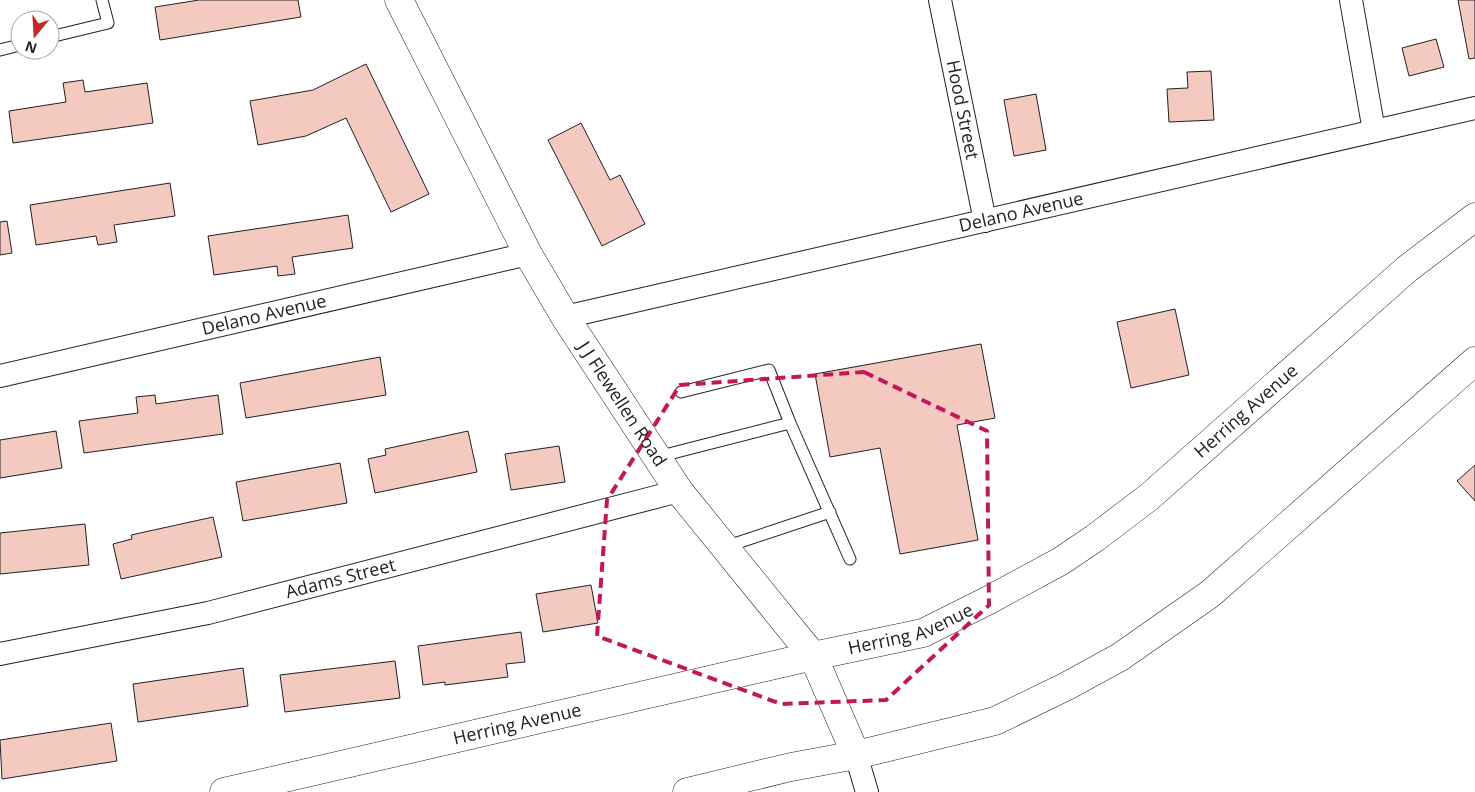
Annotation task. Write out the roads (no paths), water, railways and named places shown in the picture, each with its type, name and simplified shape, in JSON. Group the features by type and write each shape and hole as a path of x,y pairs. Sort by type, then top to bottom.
{"main road":[{"name":"J J Flewellen Road","path":"399,0 528,254 565,317 679,491 813,656 856,755"},
{"name":"Herring Avenue","path":"224,792 813,656 922,633 997,596 1061,561 1095,538 1149,497 1407,269 1475,217"},
{"path":"687,792 791,767 856,755 995,721 1068,686 1120,657 1210,594 1475,361"}],"street":[{"name":"Hood Street","path":"940,0 985,221"},
{"path":"1351,0 1374,132"},
{"name":"Delano Avenue","path":"565,317 1475,108"},
{"name":"Delano Avenue","path":"0,376 528,254"},
{"name":"Adams Street","path":"0,654 208,613 679,491"},
{"name":"J J Flewellen Road","path":"856,755 867,792"}],"lane":[{"path":"60,35 108,23 102,0"},
{"path":"681,392 770,370 790,423 850,559"},
{"path":"657,457 790,423"},
{"path":"725,548 830,512"}]}
